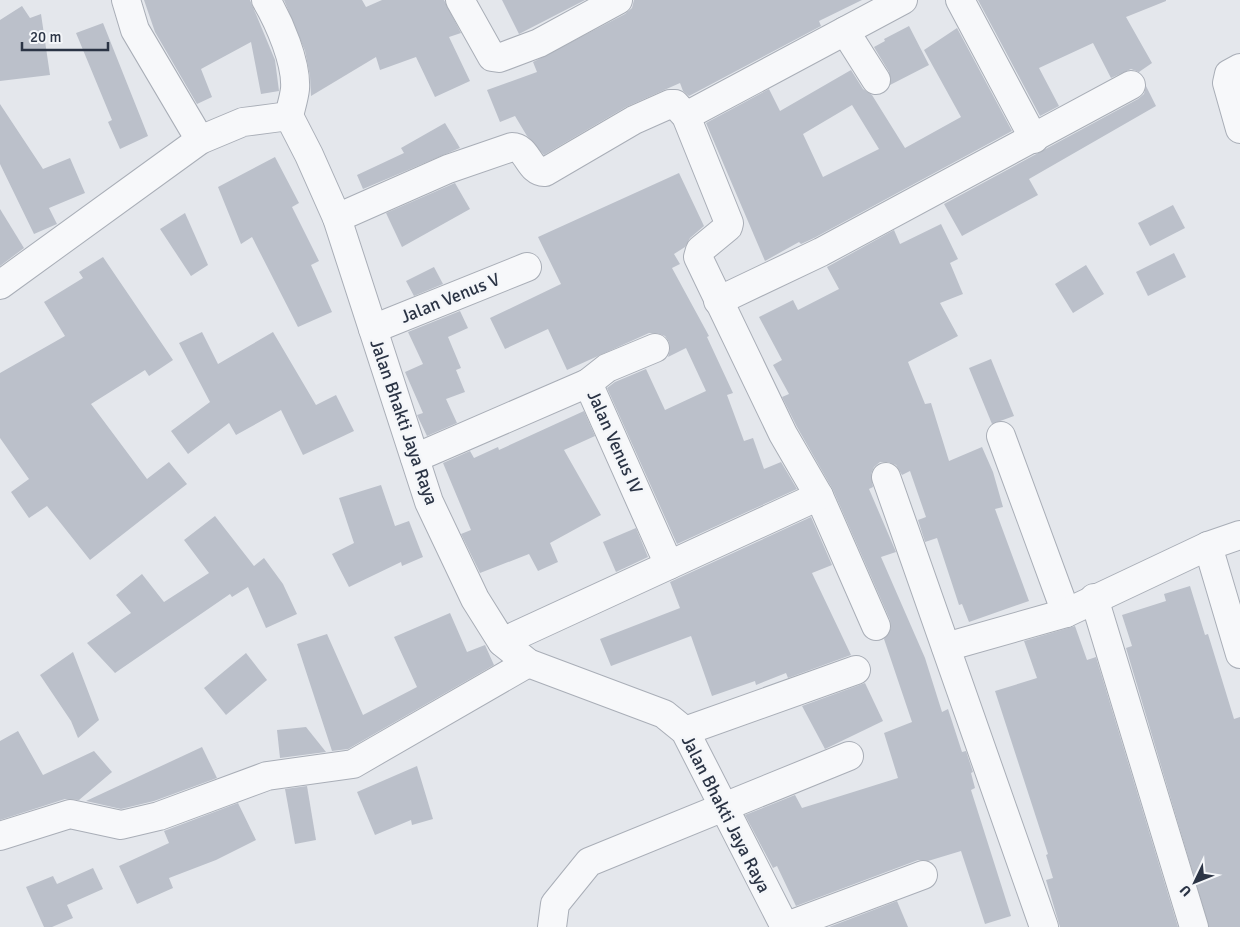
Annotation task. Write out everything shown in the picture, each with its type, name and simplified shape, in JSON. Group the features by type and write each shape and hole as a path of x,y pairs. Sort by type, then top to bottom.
{"street":[{"path":"126,0 135,30 200,140"},
{"path":"0,285 200,140 243,122 289,116 295,89 290,59 274,14 266,0"},
{"path":"460,0 484,47 492,57 499,58 539,43 618,0"},
{"path":"686,116 903,0"},
{"path":"960,0 1034,139"},
{"path":"845,32 876,80"},
{"path":"1240,68 1229,74 1227,83 1240,129"},
{"path":"718,301 821,252 1034,139 1059,123 1131,85"},
{"path":"337,218 448,169 512,147 521,149 536,170 545,172 634,120 670,104 675,104 686,116 729,223 728,227 698,254 718,301 783,434 819,496 876,626"},
{"name":"Jalan Bhakti Jaya Raya","path":"289,116 337,218 429,502 475,599 502,642 528,663 664,714 685,731 784,927"},
{"name":"Jalan Venus V","path":"373,329 527,267"},
{"path":"588,383 608,368 655,348"},
{"name":"Jalan Venus IV","path":"414,458 588,383 669,565"},
{"path":"1001,436 1066,613"},
{"path":"886,477 1044,927"},
{"path":"502,642 819,496"},
{"path":"946,647 1066,613 1094,598 1208,546 1240,535"},
{"path":"1208,546 1240,654"},
{"path":"1094,598 1194,927"},
{"path":"0,836 70,814 121,825 159,816 267,776 353,764 528,663"},
{"path":"685,731 856,670"},
{"path":"552,927 555,904 589,862 849,756"},
{"path":"784,927 923,875"}],"building":[{"path":"144,0 250,0 275,60 279,91 261,94 251,42 201,69 212,97 197,104 155,32"},
{"path":"284,0 362,0 366,7 382,0 444,0 461,33 449,37 470,81 435,97 416,57 380,70 376,57 311,96 310,76 305,51"},
{"path":"502,0 585,0 519,34"},
{"path":"634,0 862,0 819,21 821,26 689,96 683,91 680,83 626,107 544,155 527,136 515,116 500,122 487,90 537,72 533,62 625,14 632,8"},
{"path":"978,0 1166,1 1126,17 1152,63 1139,72 1131,69 1111,78 1093,43 1039,68 1059,106 1040,116"},
{"path":"22,6 30,18 41,14 50,75 0,81 0,20"},
{"path":"103,23 148,136 120,149 108,122 112,120 76,33"},
{"path":"909,26 929,65 890,85 889,72 874,47 885,41 884,39"},
{"path":"957,28 1012,131 814,238 801,244 799,242 765,261 706,123 769,89 780,111 851,70 863,89 872,95 905,148 961,117 924,50","holes":["852,105 879,149 823,177 803,134"]},
{"path":"1146,86 1156,106 1029,179 1038,195 962,236 944,204 1138,99 1144,94"},
{"path":"0,104 43,169 70,158 85,193 49,208 57,224 34,234 0,164"},
{"path":"445,123 460,148 363,189 357,175 404,153 401,148"},
{"path":"275,157 299,203 292,207 319,261 311,265 332,312 298,327 252,237 241,244 218,187"},
{"path":"679,173 704,226 690,238 685,247 674,254 680,264 672,268 709,336 707,337 733,393 727,395 744,441 753,438 764,469 781,462 797,489 677,544 607,388 615,382 646,369 665,410 706,391 686,348 668,357 670,350 669,342 665,336 649,333 567,370 548,329 505,349 490,318 561,284 538,237"},
{"path":"455,183 470,209 402,247 386,213"},
{"path":"1173,205 1185,228 1150,246 1138,223"},
{"path":"0,209 24,248 0,266"},
{"path":"185,213 208,265 191,276 160,229"},
{"path":"941,224 958,259 950,263 963,294 940,303 958,336 908,362 925,404 931,403 949,461 982,447 993,472 1003,507 995,509 1029,601 969,622 962,604 959,605 937,538 925,542 918,520 926,517 910,471 902,475 896,465 880,462 874,467 871,474 873,487 869,489 896,552 881,557 925,658 942,712 948,709 962,752 966,751 973,772 971,773 975,788 971,790 1011,916 985,924 961,851 928,861 918,860 796,906 777,866 773,868 745,815 795,795 802,808 898,778 884,733 912,722 884,639 891,628 890,620 833,490 782,397 789,394 773,365 782,360 759,317 793,300 798,310 839,289 827,267 894,230 900,244"},
{"path":"1174,253 1186,277 1148,296 1136,272"},
{"path":"103,257 173,360 149,376 145,370 91,404 147,479 169,462 187,484 90,560 47,506 29,518 11,492 29,479 0,438 0,373 65,336 44,302 83,278 79,272"},
{"path":"1086,265 1104,294 1073,313 1055,284"},
{"path":"434,267 443,284 414,296 406,281"},
{"path":"460,311 468,328 448,337 461,368 456,370 465,392 446,399 457,423 427,436 417,415 423,413 405,372 423,364 408,332"},
{"path":"202,332 218,364 273,332 316,405 336,395 354,431 303,455 281,410 236,435 229,423 188,454 171,431 210,402 179,343"},
{"path":"991,359 1014,416 992,424 969,368"},
{"path":"584,411 595,436 564,450 601,515 550,543 558,562 538,571 529,554 480,573 461,534 471,530 443,463 470,451 474,458 498,447 499,450"},
{"path":"381,485 395,526 409,521 423,557 402,566 401,562 349,587 332,554 354,543 339,498"},
{"path":"215,516 254,566 264,558 283,584 297,614 266,628 248,587 232,597 230,594 115,673 87,643 131,613 116,595 142,574 164,602 209,573 184,540"},
{"path":"811,517 832,565 812,573 851,655 788,678 786,673 756,685 755,681 712,696 691,636 611,666 600,639 680,608 670,582"},
{"path":"636,528 648,557 616,572 603,542"},
{"path":"1190,586 1205,635 1208,634 1234,719 1240,717 1240,927 1209,927 1126,648 1132,646 1122,615 1166,601 1164,594"},
{"path":"450,613 467,652 485,645 494,665 348,749 332,751 297,644 327,634 363,715 417,687 394,637"},
{"path":"1075,626 1087,660 1096,657 1178,927 1060,927 1046,880 1053,878 1046,855 1048,854 995,691 1037,678 1024,641"},
{"path":"73,652 99,720 78,738 71,721 40,675"},
{"path":"246,653 267,680 226,715 204,688"},
{"path":"865,683 883,721 825,749 802,706"},
{"path":"306,727 326,752 280,758 277,730"},
{"path":"18,731 43,775 94,751 112,772 79,800 65,799 0,820 0,741"},
{"path":"202,747 217,778 154,801 121,809 86,801"},
{"path":"417,766 433,819 412,825 411,820 375,835 357,792"},
{"path":"307,786 316,840 295,844 285,789"},
{"path":"238,803 256,840 216,860 169,878 173,888 137,904 119,866 169,843 164,831"},
{"path":"93,868 103,889 67,905 73,918 52,927 44,927 26,887 53,876 57,884"},
{"path":"897,901 908,927 829,927"}]}
